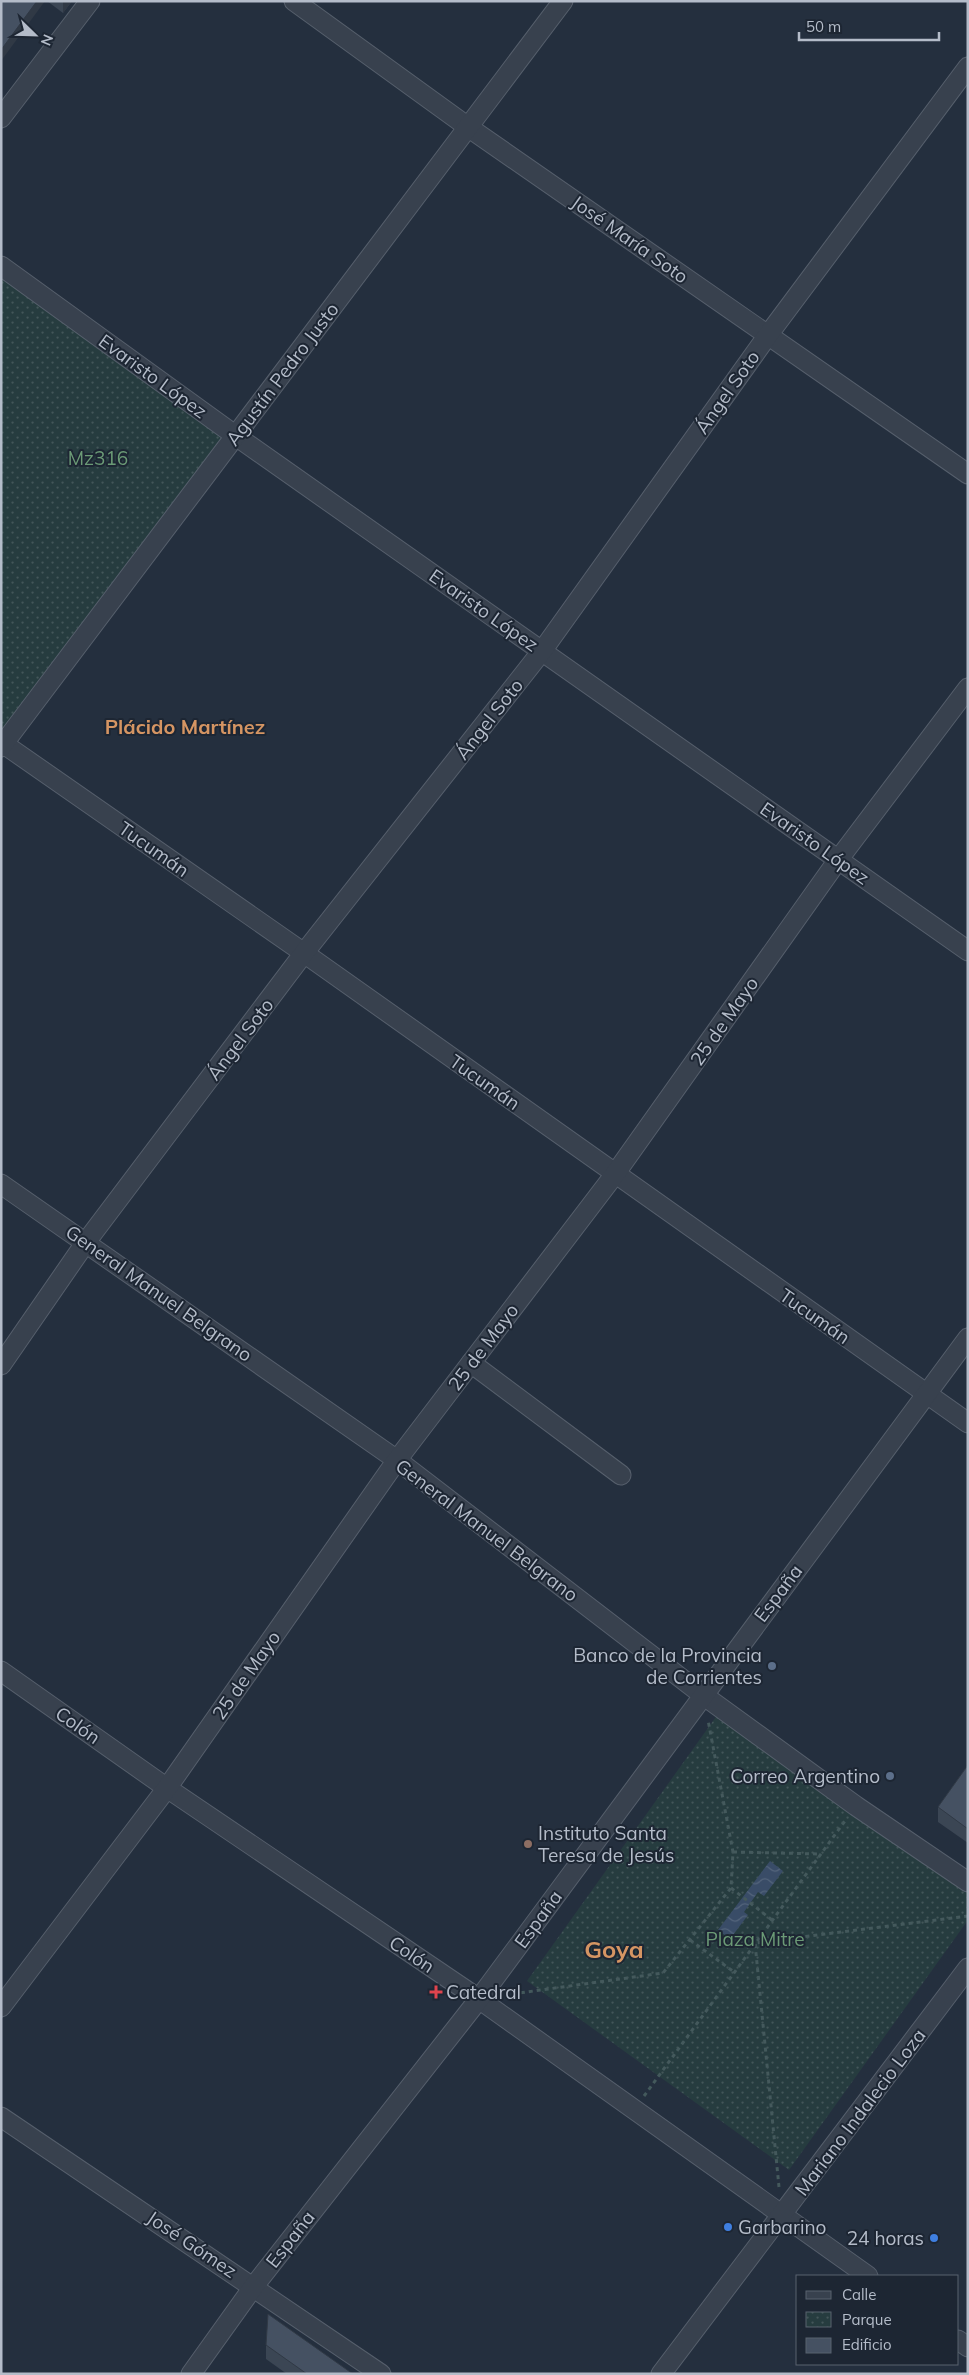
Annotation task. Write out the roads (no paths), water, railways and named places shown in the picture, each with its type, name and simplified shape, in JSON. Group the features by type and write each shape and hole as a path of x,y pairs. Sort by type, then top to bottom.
{"street":[{"path":"1,118 90,1"},
{"name":"José María Soto","path":"294,1 468,127 968,474"},
{"name":"Agustín Pedro Justo","path":"2,744 563,1"},
{"name":"Ángel Soto","path":"1,1365 86,1242 304,953 542,651 768,335 968,67"},
{"name":"Evaristo López","path":"1,266 236,436 968,951"},
{"name":"25 de Mayo","path":"1,2007 167,1788 397,1460 615,1174 838,860 968,688"},
{"name":"Tucumán","path":"2,744 304,953 968,1423"},
{"name":"General Manuel Belgrano","path":"1,1184 397,1460 703,1695 856,1806 968,1882"},
{"name":"España","path":"191,2374 254,2286 479,1999 968,1338"},
{"path":"471,1363 621,1475"},
{"name":"Colón","path":"1,1671 167,1788 479,1999 636,2108 867,2275"},
{"name":"Mariano Indalecio Loza","path":"661,2374 968,1968"},
{"name":"José Gómez","path":"1,2117 254,2286 381,2374"}],"water":[{"path":"770,1861 783,1871 764,1896 758,1892 744,1912 748,1915 730,1939 718,1930"}],"place":[{"name":"Banco de la Provincia de Corrientes","path":"772,1666"},
{"name":"Correo Argentino","path":"890,1776"},
{"name":"Instituto Santa Teresa de Jesús","path":"528,1844"},
{"name":"Catedral","path":"436,1992"},
{"name":"Garbarino","path":"728,2227"},
{"name":"24 horas","path":"934,2238"}],"district":[{"name":"Plácido Martínez","path":"185,726"},
{"name":"Goya","path":"614,1949"}],"park label":[{"name":"Mz316","path":"98,458"},
{"name":"Plaza Mitre","path":"755,1939"}]}
